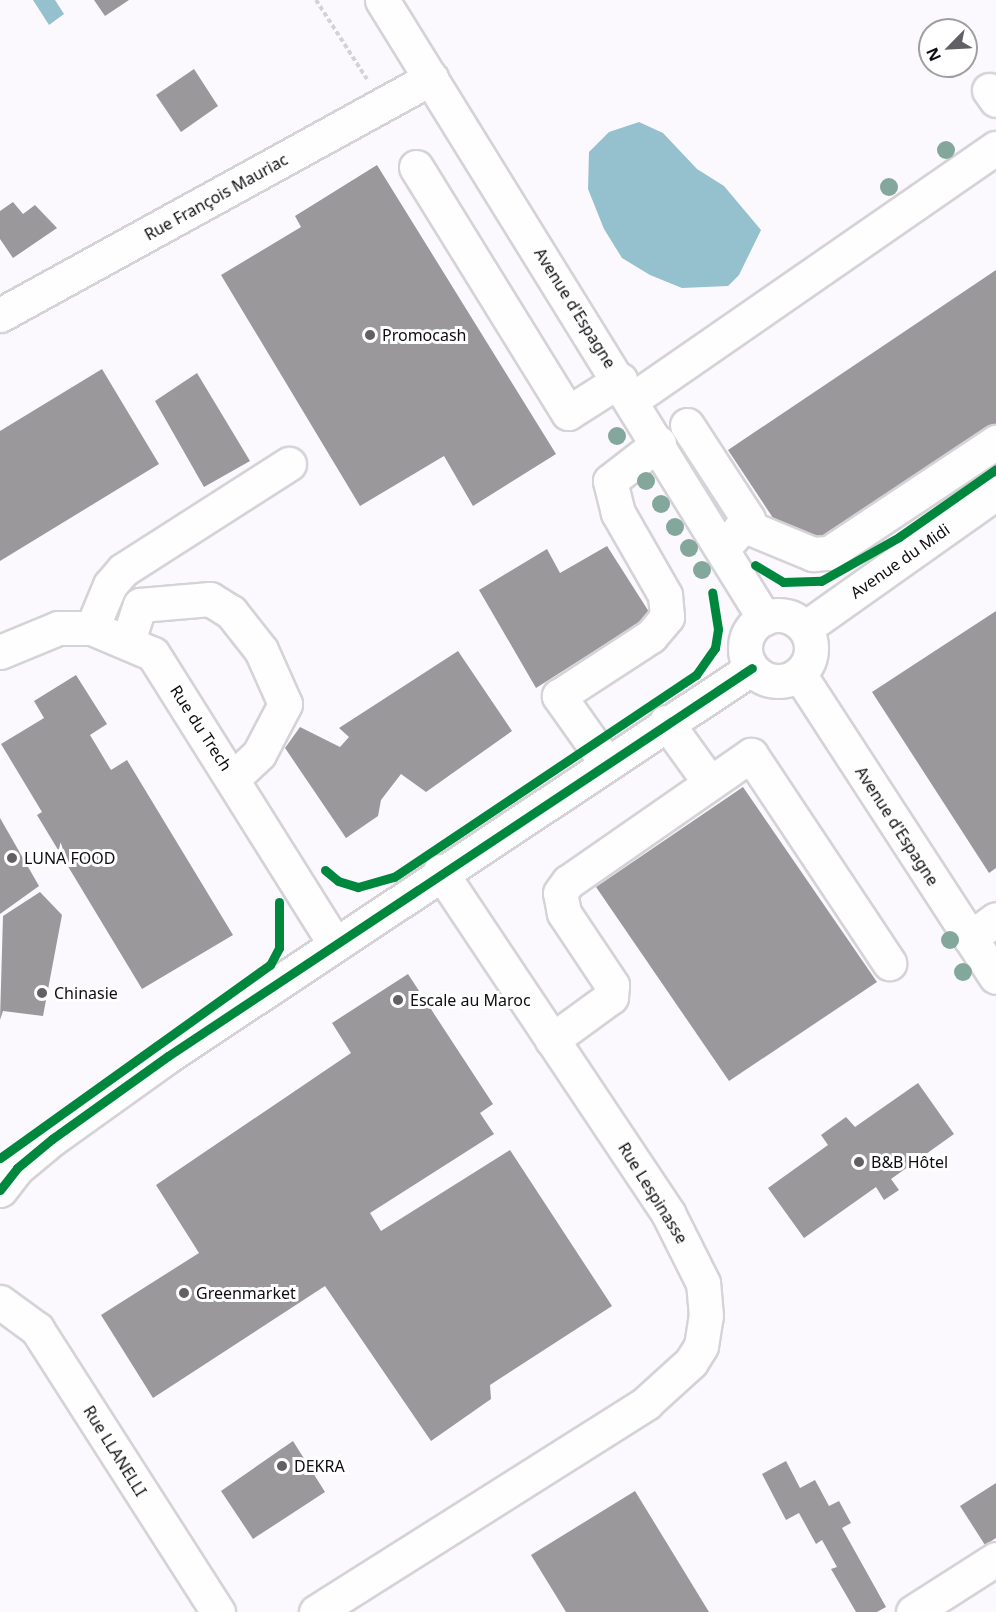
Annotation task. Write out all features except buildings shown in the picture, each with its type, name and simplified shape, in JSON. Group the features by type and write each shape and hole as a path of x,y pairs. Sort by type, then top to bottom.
{"street":[{"name":"Avenue d'Espagne","path":"382,0 659,443 733,537 764,618"},
{"name":"Rue François Mauriac","path":"0,315 431,78"},
{"path":"416,167 568,413 626,390 996,148"},
{"path":"687,425 748,519 733,537 813,554 829,553 996,442"},
{"path":"605,761 559,696 651,636 667,617 665,595 618,513 610,481 659,443"},
{"path":"92,628 110,585 123,570 289,464"},
{"name":"Avenue du Midi","path":"805,628 996,493"},
{"path":"128,641 140,605 210,600 231,612 261,650 285,704 259,754 233,778"},
{"path":"786,616 805,628 812,647 799,674 769,680 752,668 747,640 764,618 786,616"},
{"name":"Rue du Trech","path":"0,652 58,628 92,628 128,641 153,654 334,942"},
{"path":"0,1190 17,1168 60,1133 334,942 605,761 752,668"},
{"name":"Avenue d'Espagne","path":"799,674 996,977"},
{"path":"666,722 710,783"},
{"path":"552,1040 611,997 612,985 564,913 560,893 751,755 889,963"},
{"name":"Rue Lespinasse","path":"316,1612 646,1403 680,1377 701,1346 706,1316 703,1283 689,1251 440,871"},
{"path":"970,938 996,919"},
{"name":"Rue LLANELLI","path":"0,1302 37,1329 218,1612"},
{"path":"913,1612 996,1559"}],"path":[{"path":"316,0 383,105"}],"water":[{"path":"33,0 55,0 64,14 49,25"},
{"path":"639,122 663,133 697,169 724,186 761,230 739,275 728,286 682,288 650,275 622,258 604,229 588,189 589,152 609,132"}],"cycle path":[{"path":"755,565 783,582 821,581 899,537 996,469"},
{"path":"325,870 338,881 358,887 394,877 696,675 715,648 718,629 712,592"},
{"path":"0,1190 17,1168 52,1139 168,1056 752,668"},
{"path":"0,1158 270,965 279,948 279,902"}],"place":[{"name":"Promocash","path":"370,335"},
{"name":"LUNA FOOD","path":"12,858"},
{"name":"Chinasie","path":"42,993"},
{"name":"Escale au Maroc","path":"398,1000"},
{"name":"B&B Hôtel","path":"859,1162"},
{"name":"Greenmarket","path":"184,1293"},
{"name":"DEKRA","path":"282,1466"}]}
